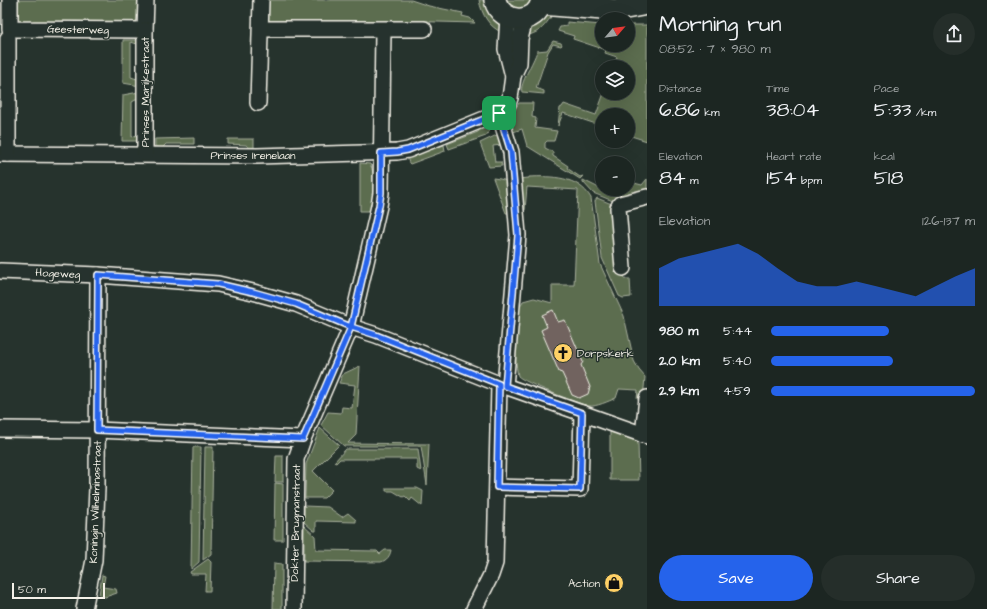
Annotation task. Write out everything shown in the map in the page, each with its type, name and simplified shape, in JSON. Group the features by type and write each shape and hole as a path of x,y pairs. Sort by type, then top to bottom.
{"main road":[{"path":"494,0 497,8 516,18 533,15 542,2 616,10 638,4"}],"street":[{"name":"Geesterweg","path":"10,0 10,28 145,30"},
{"path":"145,30 146,0"},
{"path":"258,103 261,0"},
{"path":"474,609 491,575 495,563 502,385 518,235 511,152 499,113 506,106 510,98 513,76 506,49 516,18"},
{"path":"261,29 424,29"},
{"name":"Prinses Marijkestraat","path":"144,154 145,30"},
{"name":"Dokter Brugmanstraat","path":"294,609 296,459 303,439 351,327 381,193 383,30"},
{"path":"4,154 8,38"},
{"name":"Prinses Irenelaan","path":"4,154 257,156 397,152 408,150 499,113"},
{"path":"623,268 618,208 620,204 624,202 647,197"},
{"name":"Hogeweg","path":"0,271 98,275 225,285 296,304 351,327 376,335 502,385 645,436"},
{"name":"Koningin Wilhelminastraat","path":"84,609 94,560 98,488 98,275"},
{"path":"645,436 647,398"},
{"path":"497,487 587,489 582,413"},
{"path":"0,429 97,430 303,439"}],"green space":[{"path":"15,0 141,0 140,21 138,23 17,22"},
{"path":"266,0 411,0 429,6 463,13 462,16 470,18 475,23 401,21 397,24 267,23"},
{"path":"479,0 489,4 496,12 503,33 490,24 487,20 482,11"},
{"path":"504,0 534,0 527,9 515,10"},
{"path":"555,12 540,30 525,36 527,28 544,13"},
{"path":"567,22 595,24 595,46 573,39 574,36 558,31 560,27 567,26"},
{"path":"635,25 647,25 647,141 635,137 635,108 599,108 601,100 635,100 635,60 616,60 617,57 605,53 635,52"},
{"path":"123,40 140,40 140,45 131,42 131,77 140,80 140,86 123,83"},
{"path":"553,41 561,43 562,45 553,44 548,52 536,88 544,91 544,94 522,92 525,78 537,51 547,50"},
{"path":"139,92 141,97 132,102 132,137 139,134 139,141 122,141 123,95"},
{"path":"519,103 533,103 532,117 536,118 535,128 557,131 554,141 547,141 545,143 545,148 553,152 553,156 568,166 567,168 580,177 583,176 580,179 527,146 522,129 513,132 509,118"},
{"path":"564,104 595,115 595,124 563,113 558,126 560,108"},
{"path":"487,123 489,131 486,136 449,149 447,144 478,132 481,126"},
{"path":"501,133 502,145 493,146 495,162 501,162 502,166 489,167 480,143"},
{"path":"194,138 194,144 166,144 162,148 155,147 155,139"},
{"path":"228,139 254,139 254,149 251,149 246,145 228,144"},
{"path":"444,145 445,151 410,164 409,163 406,154 416,155"},
{"path":"360,163 370,164 372,168 374,187 371,211 360,211"},
{"path":"529,177 555,177 572,181 586,191 591,198 600,264 624,316 634,361 645,377 643,399 637,399 638,390 619,389 616,398 599,405 589,406 540,388 518,376 515,337 517,317 523,301 534,298 552,303 552,285 574,285 578,190 527,187 525,210 522,210 517,179"},
{"path":"493,178 507,181 511,213 506,213"},
{"path":"647,179 647,194 613,201 600,196 635,196 635,183 642,185"},
{"path":"583,180 595,186 595,194 583,182"},
{"path":"597,198 614,205 625,279 630,279 631,297 623,298 619,296 602,258 595,201"},
{"path":"360,366 356,435 348,443 429,444 427,485 421,446 344,446 321,425 328,412 341,413 342,407 352,408 355,385 339,383 343,374"},
{"path":"320,428 339,445 313,471 332,490 324,498 305,498 306,464"},
{"path":"610,432 635,439 638,443 639,480 610,480"},
{"path":"193,447 201,447 199,562 191,569"},
{"path":"205,447 213,447 211,554 203,560"},
{"path":"346,449 418,449 421,471 417,469 417,459 340,459 336,463 334,462"},
{"path":"276,456 283,456 283,482 275,482"},
{"path":"275,483 283,484 283,540 274,540"},
{"path":"386,488 417,488 423,491 422,506 412,498 410,501 405,496 403,497 393,491 386,491"},
{"path":"304,506 328,507 342,517 348,513 356,520 356,522 316,521 316,531 314,531 304,522"},
{"path":"304,526 315,536 316,550 377,551 380,554 385,550 391,550 391,552 387,559 381,562 304,561"},
{"path":"208,559 211,562 210,591 205,591 206,574 191,574 190,572"},
{"path":"274,563 282,564 282,609 273,609"},
{"path":"102,575 105,576 103,587 116,589 117,593 105,597 99,595"}],"building":[{"name":"Dorpskerk","path":"553,310 558,322 565,320 583,362 581,365 590,387 588,394 579,398 572,395 562,373 559,372 541,330 547,327 542,315"}],"place":[{"name":"Dorpskerk","path":"563,353"},
{"name":"Action","path":"614,583"}],"route":[{"path":"499,113 485,120 408,150 381,153 381,193 379,206 351,327 303,439 97,430 98,275 218,284 296,304 351,327 376,335 499,384 497,487 580,489 582,413 505,386 518,235 511,152 499,113"}]}
